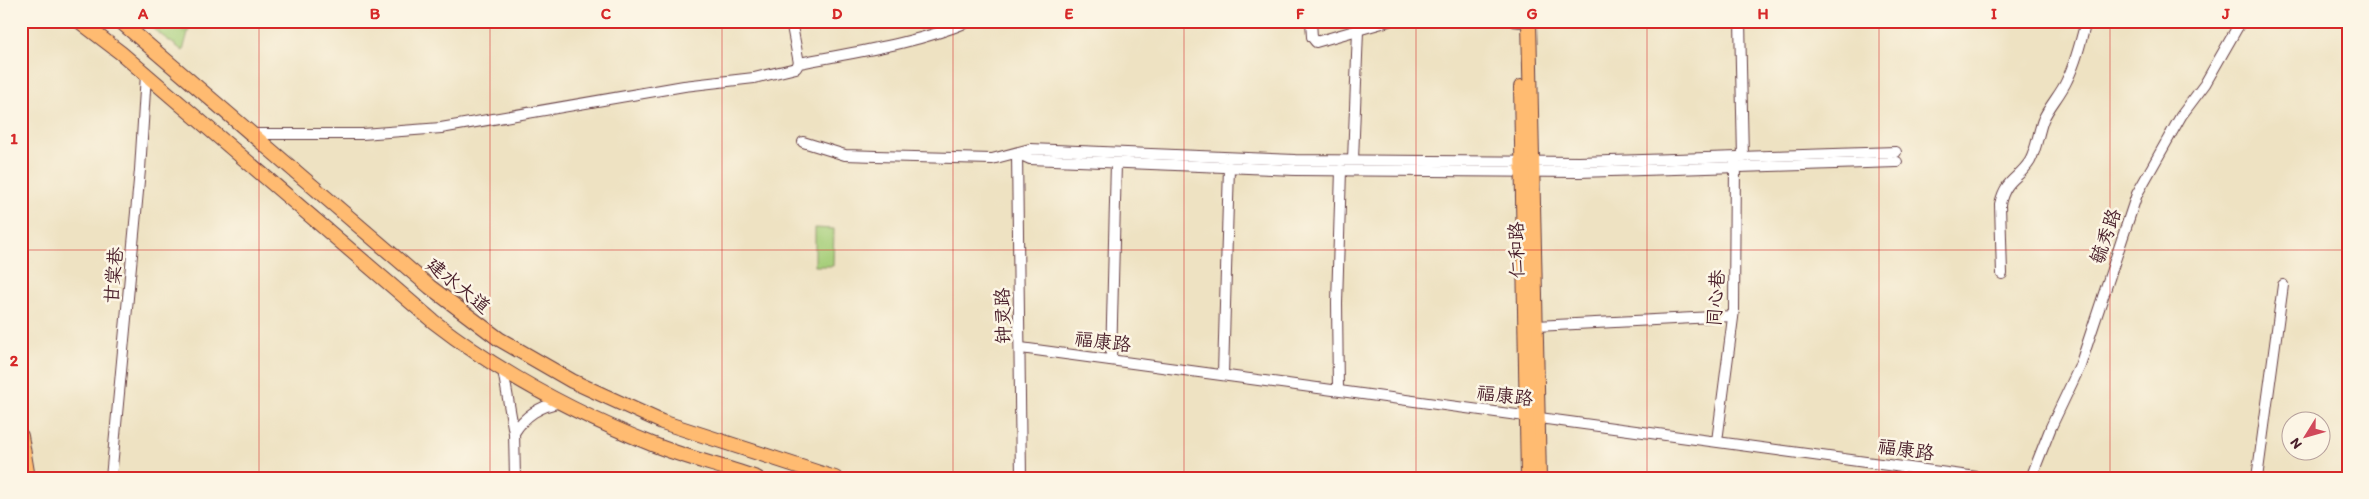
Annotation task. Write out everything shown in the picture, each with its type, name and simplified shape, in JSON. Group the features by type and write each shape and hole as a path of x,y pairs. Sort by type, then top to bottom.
{"main road":[{"path":"79,21 146,74 427,316 503,370 561,402 653,445 758,478"},
{"name":"建水大道","path":"120,21 449,303 523,354 572,381 662,422 835,478"},
{"name":"仁和路","path":"1520,21 1536,326 1528,478"},
{"name":"仁和路","path":"1529,21 1527,166 1532,416 1539,478"},
{"path":"21,436 28,478"}],"street":[{"path":"253,134 362,134 440,128 575,103 684,86 754,78 796,68 799,63 791,21"},
{"path":"799,63 884,47 943,32 970,21"},
{"path":"1311,21 1312,37 1316,42 1390,21"},
{"path":"1513,21 1520,21"},
{"name":"同心巷","path":"1717,441 1734,316 1736,285 1740,21"},
{"path":"2002,274 2000,204 2002,194 2010,181 2025,167 2031,158 2044,119 2060,95 2071,72 2086,21"},
{"name":"毓秀路","path":"2031,478 2051,426 2080,366 2137,194 2181,116 2205,84 2241,21"},
{"path":"1353,160 1358,30"},
{"name":"甘棠巷","path":"111,478 140,170 146,74"},
{"path":"803,142 845,154 876,156 992,159 1030,149 1527,166"},
{"path":"1017,153 1030,159 1341,170 1896,157"},
{"name":"钟灵路","path":"1017,153 1021,348 1021,478"},
{"path":"1111,360 1116,163"},
{"path":"1223,374 1229,167"},
{"path":"1338,390 1337,303 1341,170"},
{"path":"2258,478 2283,285"},
{"path":"1536,326 1734,316"},
{"name":"福康路","path":"1021,348 1984,478"},
{"path":"503,370 514,433 515,478"},
{"path":"514,433 523,420 533,412 561,402"}],"green space":[{"path":"142,21 191,21 183,51"},
{"path":"815,228 834,229 833,266 815,266"}]}
